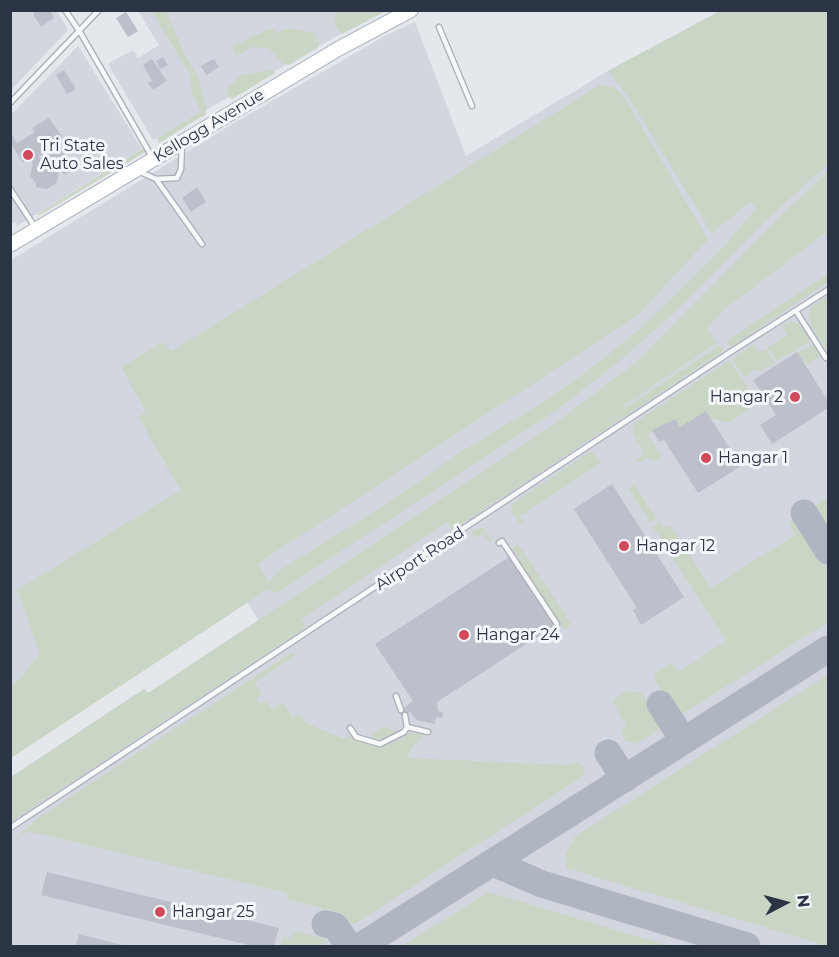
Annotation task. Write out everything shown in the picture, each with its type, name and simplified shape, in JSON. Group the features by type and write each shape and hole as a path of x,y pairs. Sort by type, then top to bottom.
{"main road":[{"name":"Kellogg Avenue","path":"10,245 338,49 411,10"}],"lane":[{"path":"65,10 153,159"},
{"path":"10,103 99,10"},
{"path":"439,27 472,106"},
{"path":"136,170 156,179 177,178 181,169 182,142"},
{"path":"156,179 202,244"},
{"path":"10,189 36,230"},
{"name":"Airport Road","path":"10,828 828,290"},
{"path":"796,311 826,358"},
{"path":"499,543 502,541 557,624"},
{"path":"396,696 401,710"},
{"path":"405,716 407,727"},
{"path":"350,728 356,736 380,744 388,742 407,727"},
{"path":"407,727 428,732"}],"shaded area":[{"path":"11,11 57,11 68,30 11,90"},
{"path":"138,11 381,11 153,140 108,64 133,50 138,58 159,45"},
{"path":"720,11 828,11 828,946 11,946 11,808 269,638 180,490 11,688 11,260 234,123 383,37 415,22 466,156 608,71"},
{"path":"78,46 142,149 17,226 15,222 11,225 11,115"}],"green space":[{"path":"337,10 386,11 342,34 334,23"},
{"path":"152,11 166,11 184,53 199,79 206,109 206,114 159,143 157,138 201,112 193,95 189,73"},
{"path":"720,11 828,11 828,164 766,220 678,309 623,358 557,410 277,593 268,589 11,758 11,688 40,654 17,590 181,490 138,417 146,412 121,367 163,342 172,351 600,85 616,88 625,99 708,239 638,315 257,564 269,582 278,571 382,507 461,452 544,402 593,367 638,331 723,247 756,209 750,202 712,233 629,98 608,71"},
{"path":"271,28 277,33 287,28 315,33 319,47 289,65 282,63 269,48 252,47 238,55 233,51 233,46"},
{"path":"273,69 275,73 232,99 227,96 228,88 240,76"},
{"path":"144,148 145,152 40,215 36,215"},
{"path":"828,172 828,238 825,233 722,311 707,329 717,343 625,405 625,408 719,346 723,349 722,352 453,530 447,522 301,619 306,627 11,822 11,777 144,689 148,693 550,427 639,360 782,215"},
{"path":"828,274 828,282 733,346 728,344 728,340"},
{"path":"828,296 828,351 812,327 809,317 811,307"},
{"path":"789,321 800,324 812,340 777,361 767,348 787,335 782,326"},
{"path":"814,344 819,357 806,365 798,353"},
{"path":"753,345 759,353 766,349 775,363 760,371 755,370 744,378 732,359"},
{"path":"730,360 754,398 750,401 753,407 728,423 710,418 706,411 680,427 675,419 662,427 660,425 647,434 662,457 656,461 647,458 639,463 637,459 645,454 633,434 634,423"},
{"path":"591,451 601,463 520,516 524,524 520,524 512,512 512,504"},
{"path":"635,485 656,518 650,522 628,489"},
{"path":"825,499 828,503 828,531 813,507"},
{"path":"794,519 828,571 828,622 684,713 675,711 654,678 656,672 672,662 679,672 726,641 691,587 696,582 691,586 653,527 660,522 664,528 670,525 711,588 795,535 788,523"},
{"path":"483,527 492,540 490,543 483,534 475,538 471,531"},
{"path":"518,544 571,624 567,628 563,629 518,560 521,558 512,549"},
{"path":"292,652 296,655 255,683 261,694 257,699 260,704 267,702 272,709 283,703 292,717 300,714 306,723 344,739 348,736 373,746 391,744 409,733 422,734 423,738 412,747 407,758 567,765 577,762 583,765 585,775 354,924 347,921 341,913 287,899 287,893 28,831 16,838 37,819"},
{"path":"828,675 828,946 566,868 566,853 576,836"},
{"path":"627,691 641,693 660,721 658,730 637,743 626,741 620,731 627,726 612,701"},
{"path":"384,726 397,732 384,739 372,739 372,735"},
{"path":"488,892 669,946 403,946"},
{"path":"293,931 326,939 327,942 319,946 280,946 283,937 291,938"}],"building":[{"path":"38,10 50,10 54,18 41,27 33,14"},
{"path":"126,12 138,31 128,37 116,18"},
{"path":"163,57 168,65 160,69 156,61"},
{"path":"152,59 167,81 153,90 148,83 152,81 143,65"},
{"path":"214,59 219,67 206,75 201,66"},
{"path":"64,70 76,89 67,94 56,75"},
{"name":"Tri State Auto Sales","path":"49,118 63,138 53,144 55,147 49,151 40,156 37,153 41,159 54,162 48,152 60,145 69,165 72,164 74,169 64,175 61,170 59,171 57,183 47,189 36,187 36,183 30,176 33,164 30,158 23,163 10,142 10,132 17,143 35,132 32,128"},
{"path":"197,187 206,202 191,212 182,198"},
{"name":"Hangar 2","path":"797,352 828,401 828,408 772,444 760,425 776,415 753,380"},
{"name":"Hangar 1","path":"706,411 741,466 698,493 664,440 659,442 652,430 675,419 680,427"},
{"name":"Hangar 12","path":"612,484 684,597 641,625 633,610 637,608 574,509"},
{"name":"Hangar 24","path":"509,557 554,626 437,702 438,711 443,712 442,718 436,717 435,724 416,720 410,712 402,717 399,712 413,701 375,644"},
{"name":"Hangar 25","path":"47,872 279,928 274,946 253,946 41,895"},
{"path":"79,934 125,946 76,946"}],"taxiway":[{"path":"804,513 828,551"},
{"path":"361,946 828,649"},
{"path":"660,704 684,741"},
{"path":"608,753 625,779"},
{"path":"493,863 542,884 747,946"},
{"path":"325,924 335,926 349,946"}],"place":[{"name":"Tri State Auto Sales","path":"28,155"},
{"name":"Hangar 2","path":"795,397"},
{"name":"Hangar 1","path":"706,458"},
{"name":"Hangar 12","path":"624,546"},
{"name":"Hangar 24","path":"464,635"},
{"name":"Hangar 25","path":"160,912"}]}
